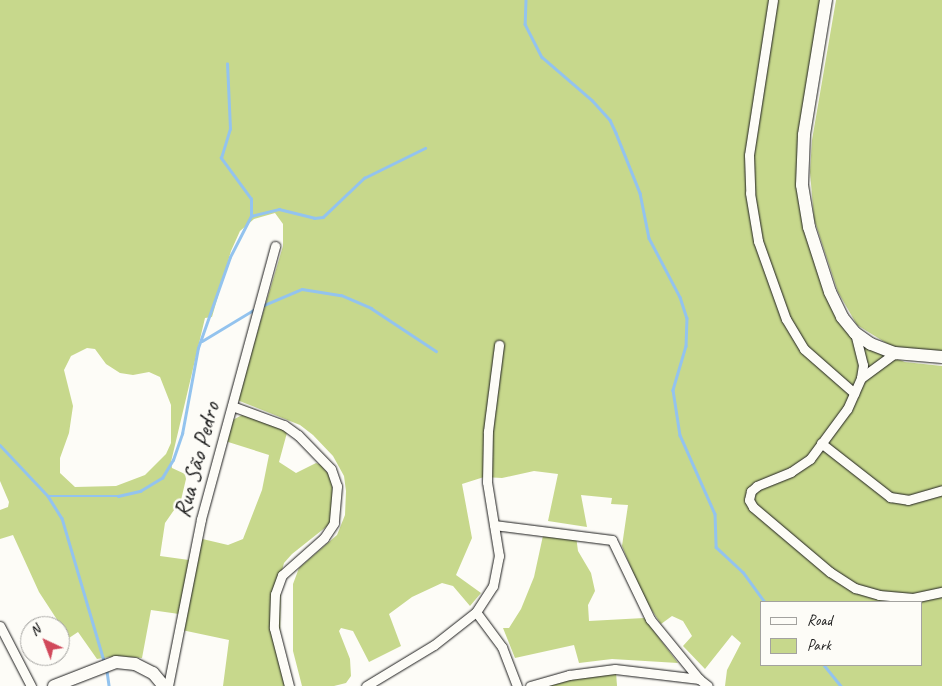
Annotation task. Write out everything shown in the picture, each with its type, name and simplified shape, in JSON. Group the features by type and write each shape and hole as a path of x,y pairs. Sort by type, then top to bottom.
{"street":[{"path":"773,0 749,155 750,193 758,241 786,318 804,349 854,393"},
{"path":"826,0 804,135 802,185 809,227 830,292 855,333 862,354 861,378 847,409 821,443 800,466 751,491 753,508 830,572 855,588 879,595 913,598 942,592"},
{"name":"Rua São Pedro","path":"166,686 201,519 275,246"},
{"path":"855,333 871,344 895,353 942,357"},
{"path":"366,686 434,645 476,612 493,586 499,556 487,482 488,431 499,345"},
{"path":"861,378 883,358 895,353"},
{"path":"232,406 284,425 298,435 331,469 337,486 334,523 324,538 282,575 275,594 274,628 288,686"},
{"path":"821,443 890,497 908,500 942,490"},
{"path":"494,525 612,540 650,619 699,679 708,686"},
{"path":"476,612 502,647 518,686"},
{"path":"0,626 31,686"},
{"path":"54,686 116,662 135,664 153,673 166,686"},
{"path":"530,686 568,674 616,669 699,679"}],"green space":[{"path":"0,0 824,0 800,138 827,296 870,349 905,362 942,366 942,686 725,686 727,670 741,643 732,635 705,669 683,646 692,636 683,621 672,616 661,624 643,597 622,546 628,505 611,504 612,498 581,495 587,527 548,521 558,474 534,471 502,478 484,477 462,484 472,538 456,575 481,593 470,606 453,586 442,583 412,597 389,614 401,646 369,662 353,631 341,628 339,631 350,659 351,676 346,683 334,686 302,686 293,651 293,584 299,568 337,535 345,515 346,491 344,476 333,456 313,435 300,425 237,400 283,246 283,224 275,213 254,219 240,231 231,251 212,317 205,318 171,462 172,468 185,474 186,479 181,500 165,523 160,556 189,560 194,537 228,545 243,539 262,490 269,455 225,441 231,421 242,415 288,429 279,462 296,473 316,463 321,465 330,476 333,491 331,523 292,554 284,563 281,574 280,647 289,686 223,686 229,640 177,629 179,614 151,610 142,658 116,656 97,659 78,632 70,637 70,616 55,616 39,592 13,535 0,539 0,510 8,507 9,502 0,481","holes":["87,348 95,349 106,364 120,373 133,375 149,372 160,377 171,405 171,443 166,454 145,475 116,486 75,487 60,473 60,458 69,433 73,406 64,370 71,356"]},
{"path":"836,0 942,0 942,354 891,346 857,325 838,292 814,219 810,172 812,140"},
{"path":"544,531 576,536 578,551 591,573 595,591 588,605 589,621 644,618 678,663 612,659 579,663 574,645 515,658 503,628 509,628 521,609 534,577"},
{"path":"616,672 617,686 535,686 556,680"}],"waterway":[{"path":"526,0 525,24 542,57 592,100 610,120 640,193 649,238 680,297 687,318 686,346 673,390 680,435 715,514 716,547 743,572 764,601"},
{"path":"48,496 118,496 140,491 162,478 173,460 182,434 198,348 230,257 251,216 251,199 221,158 230,129 227,64"},
{"path":"251,216 279,209 314,218 323,217 364,178 425,148"},
{"path":"262,306 302,289 341,295 371,308 436,351"},
{"path":"202,341 255,309"},
{"path":"0,445 48,496 62,518 104,661"},
{"path":"825,666 841,686"},
{"path":"107,671 109,686"}]}
